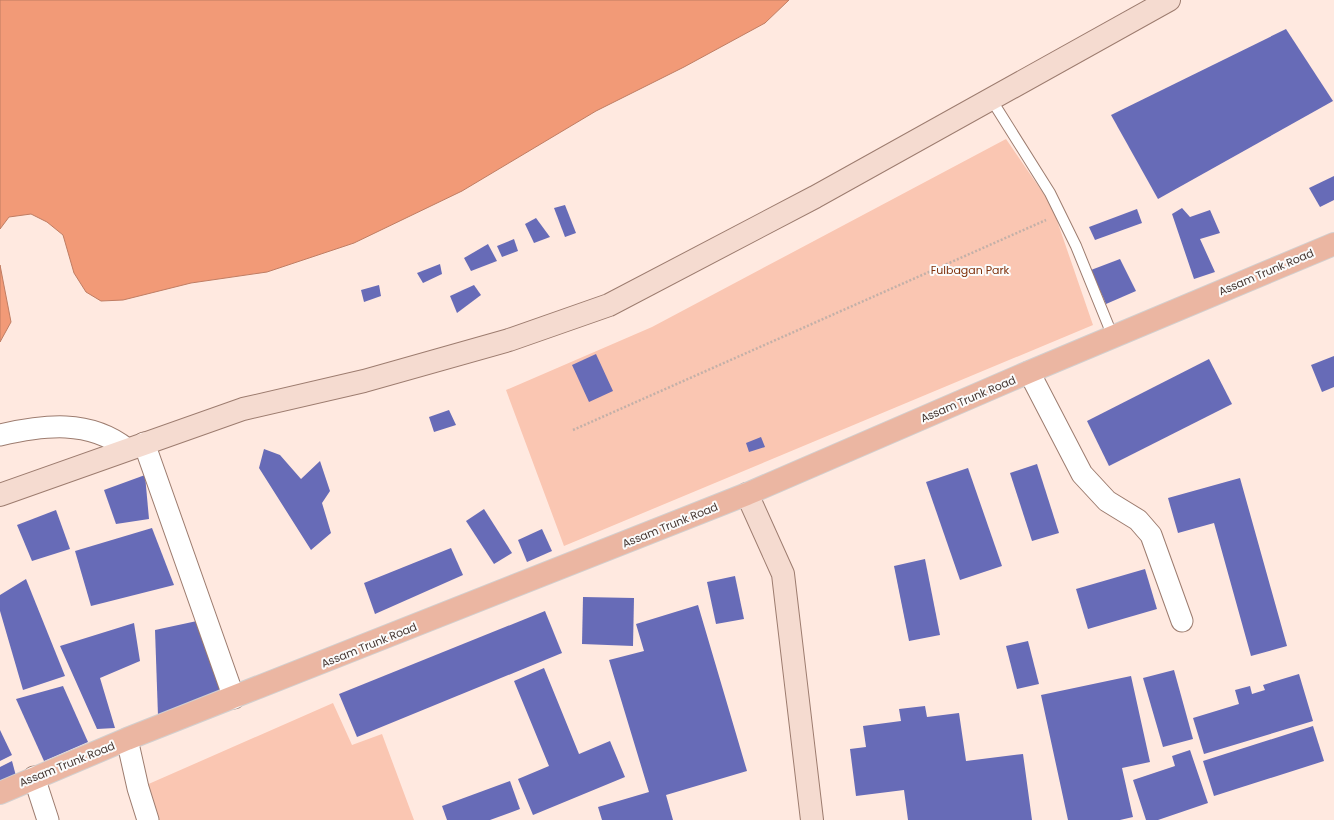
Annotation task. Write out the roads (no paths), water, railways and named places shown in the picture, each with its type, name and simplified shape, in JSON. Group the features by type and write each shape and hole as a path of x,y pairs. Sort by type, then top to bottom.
{"main road":[{"name":"Assam Trunk Road","path":"0,793 34,777 127,739 747,494 1029,372 1334,244"}],"street":[{"path":"0,496 135,446 243,409 364,381 509,340 609,305 815,197 1169,0"},
{"path":"1029,372 1082,474 1107,501 1138,520 1151,535 1182,621"},
{"path":"0,435 34,427 66,427 93,430 135,446 234,698"},
{"path":"747,494 782,574 812,820"},
{"path":"127,739 138,788 148,820"},
{"path":"34,777 48,820"}],"lane":[{"path":"991,99 1050,193 1076,246 1113,337"}],"park label":[{"name":"Fulbagan Park","path":"970,270"}]}
